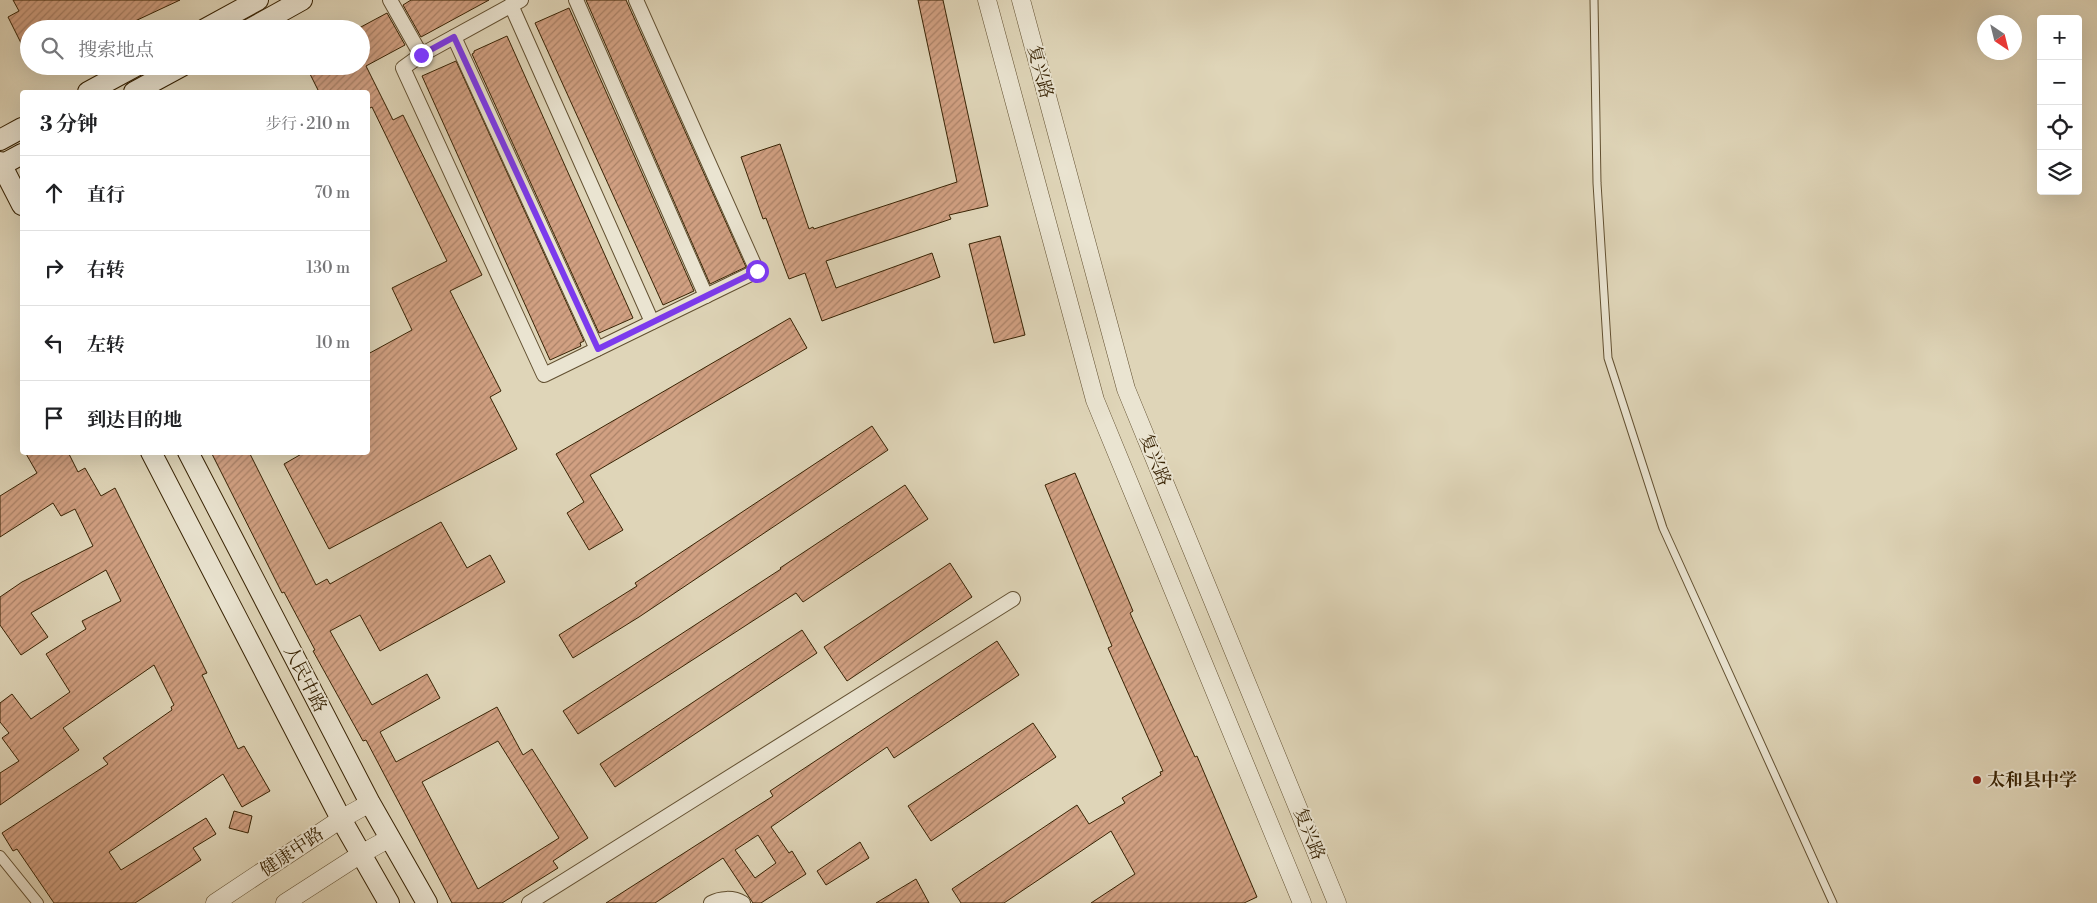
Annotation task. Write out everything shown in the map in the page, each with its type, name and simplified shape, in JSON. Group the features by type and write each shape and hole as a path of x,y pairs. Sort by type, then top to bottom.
{"main road":[{"path":"221,20 258,0"},
{"path":"266,20 302,0"},
{"path":"92,90 119,75"},
{"path":"138,90 165,75"},
{"path":"0,140 20,131"},
{"path":"20,155 1,164 20,201"},
{"name":"人民中路","path":"153,455 341,819 389,903"},
{"name":"人民中路","path":"190,455 370,804 428,903"}],"street":[{"path":"390,0 421,55"},
{"path":"576,0 706,296"},
{"path":"636,0 757,271 544,375 403,68 421,55 516,3 652,322"},
{"name":"复兴路","path":"987,0 1095,400 1302,903"},
{"name":"复兴路","path":"1020,0 1126,389 1337,903"},
{"path":"454,37 598,349"},
{"path":"529,903 1013,599"},
{"name":"健康中路","path":"215,903 341,819 370,804"},
{"path":"285,903 361,854 390,838"},
{"path":"0,856 38,903"},
{"path":"711,903 719,898 743,903"}],"lane":[{"path":"1594,0 1597,183 1608,358 1663,528 1833,903"}],"building":[{"path":"13,0 180,0 137,20 20,20 20,41 8,17 19,11"},
{"path":"411,0 489,0 421,37 403,5"},
{"path":"586,0 626,0 746,267 710,284"},
{"path":"918,0 943,0 988,206 949,215 951,219 826,261 836,288 932,253 940,277 822,321 805,273 789,279 766,218 763,219 741,157 780,144 809,229 813,227 814,229 957,182"},
{"path":"569,8 694,291 663,305 535,23"},
{"path":"387,13 405,45 370,64 370,22"},
{"path":"507,36 633,318 599,333 472,54 474,51"},
{"path":"456,61 584,341 580,343 581,346 550,360 422,76"},
{"path":"370,74 393,120 403,115 482,275 450,291 501,391 490,397 517,449 329,549 284,464 300,455 370,455 370,353 412,330 392,288 447,261 372,107 370,108 370,90 318,90 310,75"},
{"path":"1000,236 1025,335 994,343 969,244"},
{"path":"790,318 807,348 590,475 623,530 589,550 567,513 584,502 556,454"},
{"path":"872,426 888,450 639,617 573,658 559,635 637,586 635,583"},
{"path":"27,455 70,455 78,472 85,468 101,496 115,488 207,673 202,675 238,749 244,746 270,791 242,807 223,774 109,852 121,870 206,818 216,834 193,848 201,860 135,903 54,903 17,849 13,851 2,833 108,764 103,758 172,710 171,707 174,705 154,665 63,728 79,750 0,805 0,773 19,761 2,738 9,733 0,722 0,703 12,694 31,719 70,692 46,654 86,629 82,621 121,601 106,570 31,613 48,637 21,655 0,625 0,597 22,582 93,546 75,509 61,516 53,503 0,537 0,496 37,473"},
{"path":"213,455 251,455 316,585 327,579 330,584 441,522 467,568 490,555 505,582 380,651 360,615 330,631 372,705 427,674 440,698 380,732 396,762 497,707 523,755 532,749 588,838 553,861 558,868 502,903 452,903 366,740 363,741 313,651 315,650 284,592 282,593","holes":["498,741 559,838 478,889 422,782"]},
{"path":"1075,473 1133,611 1130,613 1195,757 1197,756 1257,897 1244,903 1091,903 1135,874 1111,831 1004,903 961,903 952,889 1077,805 1089,824 1125,803 1122,798 1161,775 1160,772 1163,771 1108,648 1112,646 1045,485"},
{"path":"905,485 928,519 803,602 796,593 578,734 563,711 781,569"},
{"path":"950,563 972,597 847,681 824,647"},
{"path":"802,630 817,653 615,787 600,764"},
{"path":"997,641 1019,675 894,758 887,747 771,827 789,853 792,851 806,874 761,903 753,903 723,858 655,903 606,903 773,796 770,791","holes":["758,835 776,863 755,878 735,850"]},
{"path":"1033,723 1056,757 931,841 908,806"},
{"path":"234,811 252,816 248,833 229,828"},
{"path":"860,842 869,858 826,885 817,871"},
{"path":"916,879 929,903 876,903"}],"place":[{"name":"太和县中学","path":"1977,780"}],"route":[{"path":"421,55 454,37 598,349 757,271"}]}
